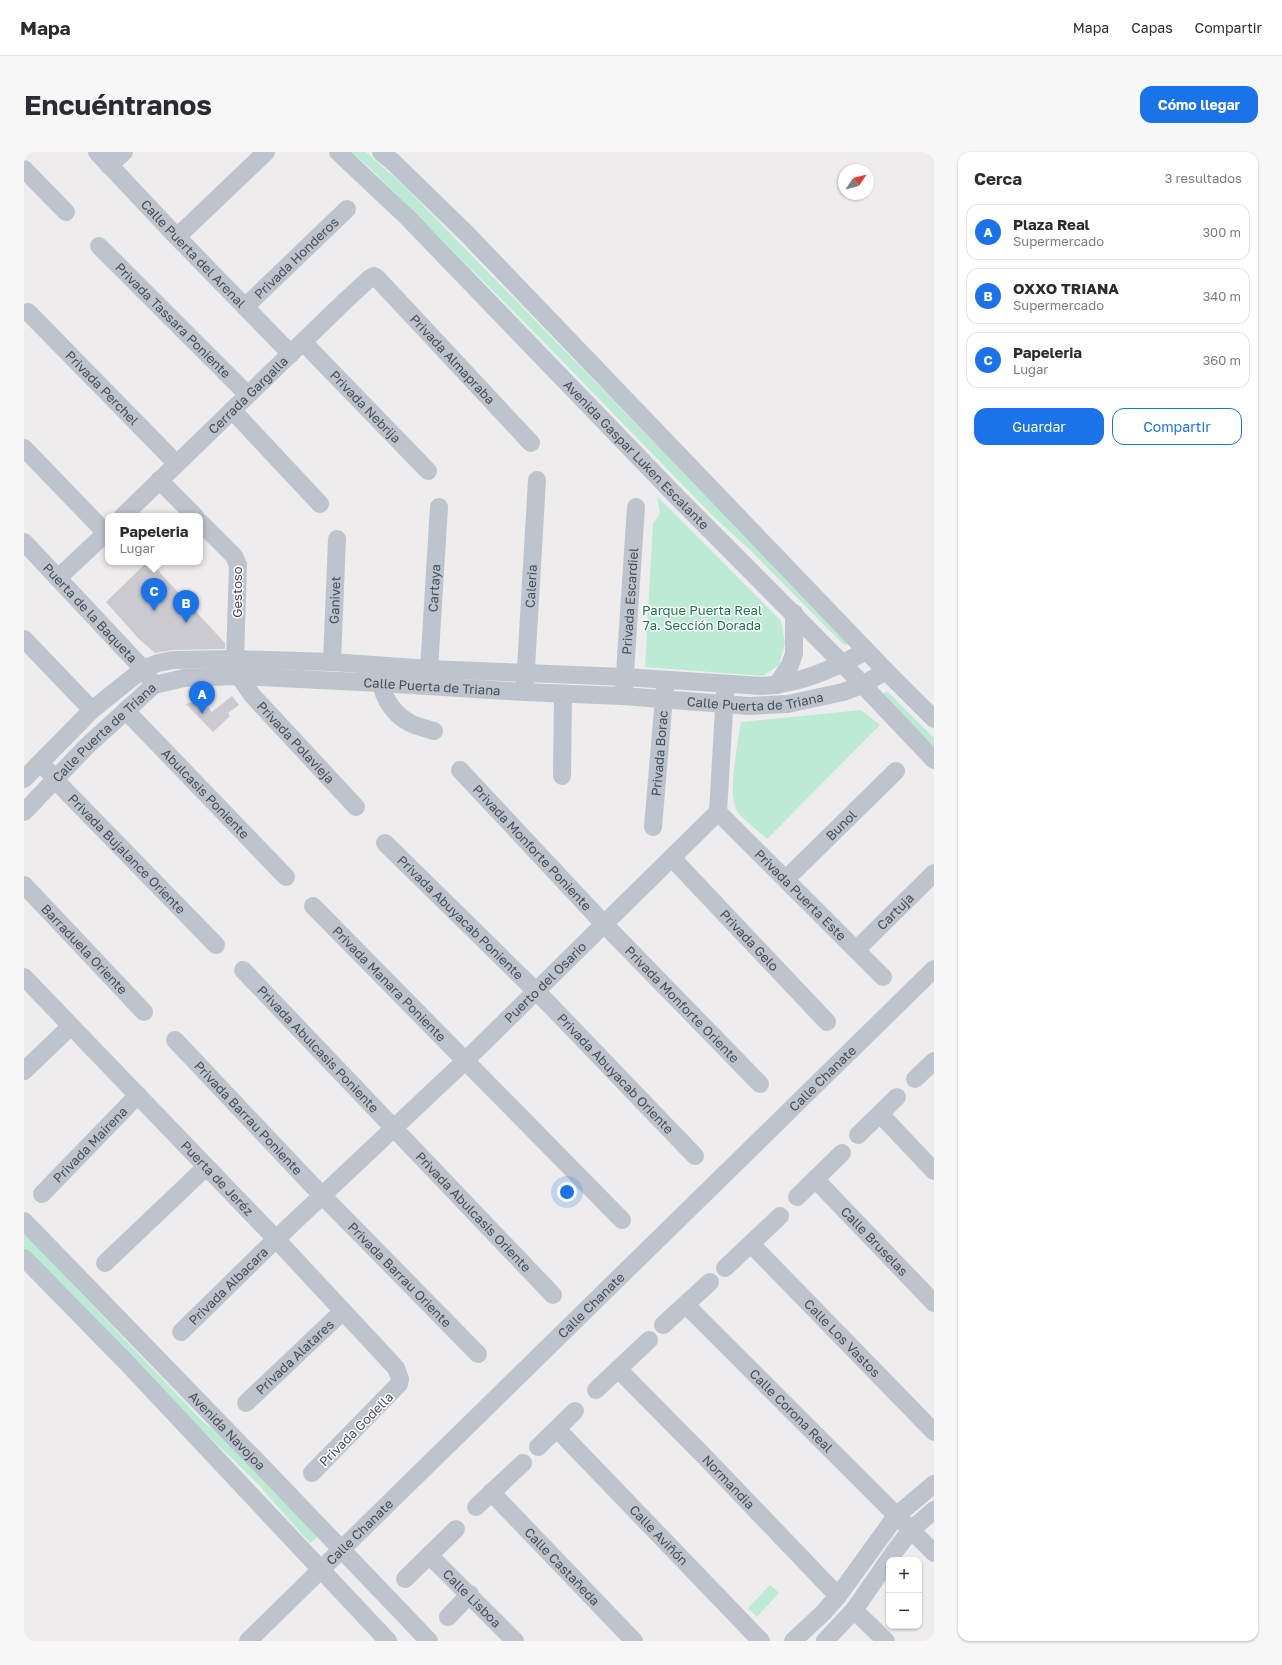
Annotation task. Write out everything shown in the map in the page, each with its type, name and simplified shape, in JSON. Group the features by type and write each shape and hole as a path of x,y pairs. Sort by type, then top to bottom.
{"street":[{"name":"Calle Puerta del Arenal","path":"97,152 245,307 297,348"},
{"path":"110,166 124,152"},
{"path":"177,237 266,152"},
{"name":"Avenida Gaspar Luken Escalante","path":"338,152 407,217 678,498 794,613 934,760"},
{"path":"393,155 866,651 934,719"},
{"path":"24,169 66,212"},
{"name":"Privada Honderos","path":"245,307 347,209"},
{"name":"Privada Tassara Poniente","path":"100,246 248,395"},
{"name":"Cerrada Gargalla","path":"126,513 350,296 374,276"},
{"name":"Privada Almapraba","path":"374,276 531,443"},
{"name":"Privada Perchel","path":"28,312 176,464"},
{"name":"Privada Nebrija","path":"297,348 428,471"},
{"path":"232,410 320,504"},
{"path":"24,448 105,530"},
{"path":"159,480 191,513"},
{"name":"Caleria","path":"524,692 537,480"},
{"name":"Cartaya","path":"429,669 439,507"},
{"name":"Privada Escardiel","path":"623,696 636,508"},
{"name":"Gestoso","path":"203,525 234,556 238,566 237,667"},
{"path":"58,578 105,534"},
{"name":"Ganivet","path":"332,662 337,539"},
{"name":"Puerta de la Baqueta","path":"24,542 143,669 154,685"},
{"path":"777,685 790,665 794,654 794,613"},
{"path":"24,639 92,710"},
{"name":"Calle Puerta de Triana","path":"24,812 87,746 154,685 237,667 332,662 380,674 429,669 665,679 762,686 800,681 843,664 866,651"},
{"name":"Calle Puerta de Triana","path":"24,779 92,710 143,669 158,663 173,660 237,667 380,674 524,692 623,696 767,706 806,701 843,692 862,685 886,671"},
{"name":"Privada Polavieja","path":"237,667 252,695 356,807"},
{"path":"380,674 385,698 402,717 416,725 434,731"},
{"name":"Privada Borac","path":"653,827 665,679"},
{"path":"800,681 806,701"},
{"path":"718,812 725,683"},
{"path":"562,776 563,694"},
{"name":"Abulcasis Poniente","path":"128,708 132,717 286,877"},
{"name":"Privada Bujalance Oriente","path":"38,764 57,778 61,786 216,945"},
{"name":"Privada Monforte Poniente","path":"460,770 605,925"},
{"name":"Bunol","path":"786,879 896,772"},
{"path":"24,779 41,794"},
{"name":"Puerto del Osario","path":"276,1239 465,1061 605,925 718,812"},
{"name":"Privada Puerta Este","path":"718,812 883,977"},
{"name":"Privada Abuyacab Poniente","path":"385,843 536,991"},
{"name":"Privada Gelo","path":"672,858 827,1022"},
{"name":"Cartuja","path":"856,950 934,873"},
{"name":"Barraduela Oriente","path":"24,885 144,1012"},
{"name":"Privada Manara Poniente","path":"313,906 622,1220"},
{"name":"Privada Monforte Oriente","path":"605,925 760,1084"},
{"name":"Calle Chanate","path":"248,1641 934,969"},
{"name":"Privada Abulcasis Poniente","path":"243,970 394,1128"},
{"name":"Puerta de Jeréz","path":"24,977 276,1239 396,1368 400,1379 399,1384"},
{"name":"Privada Abuyacab Oriente","path":"536,991 695,1156"},
{"path":"24,1071 71,1026"},
{"name":"Privada Barrau Poniente","path":"175,1040 322,1196"},
{"path":"915,1079 934,1061"},
{"name":"Privada Mairena","path":"42,1194 138,1095"},
{"path":"858,1135 897,1097"},
{"path":"880,1114 934,1171"},
{"name":"Privada Abulcasis Oriente","path":"394,1128 553,1295"},
{"path":"798,1197 842,1153"},
{"path":"106,1263 206,1167"},
{"name":"Calle Bruselas","path":"815,1179 934,1303"},
{"name":"Privada Barrau Oriente","path":"322,1196 478,1354"},
{"path":"725,1268 780,1216"},
{"name":"Avenida Navojoa","path":"24,1221 429,1641"},
{"name":"Privada Albacara","path":"181,1332 276,1239"},
{"name":"Calle Los Vastos","path":"751,1244 934,1432"},
{"name":"Avenida Navojoa","path":"24,1258 126,1362 388,1641"},
{"path":"663,1325 710,1282"},
{"name":"Calle Corona Real","path":"686,1305 934,1553"},
{"name":"Privada Alatares","path":"246,1402 343,1311"},
{"path":"596,1390 649,1340"},
{"name":"Normandia","path":"618,1369 704,1456 838,1596"},
{"name":"Privada Godella","path":"312,1473 399,1384"},
{"path":"538,1447 575,1411"},
{"name":"Calle Aviñón","path":"557,1429 761,1641"},
{"path":"476,1507 523,1463"},
{"path":"793,1641 823,1613 838,1596 896,1516 934,1484"},
{"name":"Calle Castañeda","path":"491,1492 634,1641"},
{"path":"825,1641 854,1610 911,1530 934,1510"},
{"path":"405,1578 456,1529"},
{"name":"Calle Lisboa","path":"429,1555 470,1594 515,1641"},
{"path":"448,1617 470,1594"},
{"path":"854,1610 886,1641"}],"green space":[{"path":"351,152 366,152 403,185 848,641 847,645 843,644 750,550 714,517 536,334 370,168"},
{"name":"Parque Puerta Real 7a. Sección Dorada","path":"657,496 781,621 785,643 779,665 763,676 645,667 653,523 660,514"},
{"path":"884,692 888,692 934,738 934,747 883,695"},
{"path":"861,710 880,725 767,839 739,814 734,803 733,781 741,722"},
{"path":"24,1233 204,1423 221,1435 312,1530 317,1538 310,1543 257,1483 198,1426 24,1248"},
{"path":"770,1585 779,1593 757,1617 748,1608"}],"building":[{"path":"144,565 153,565 225,643 225,649 173,650 155,653 139,639 106,602"},
{"path":"232,696 239,705 228,713 230,716 213,732 186,704 202,699 212,712"}],"place":[{"name":"Papeleria","path":"154,611"},
{"name":"OXXO TRIANA","path":"186,623"},
{"name":"Plaza Real","path":"202,714"}]}
